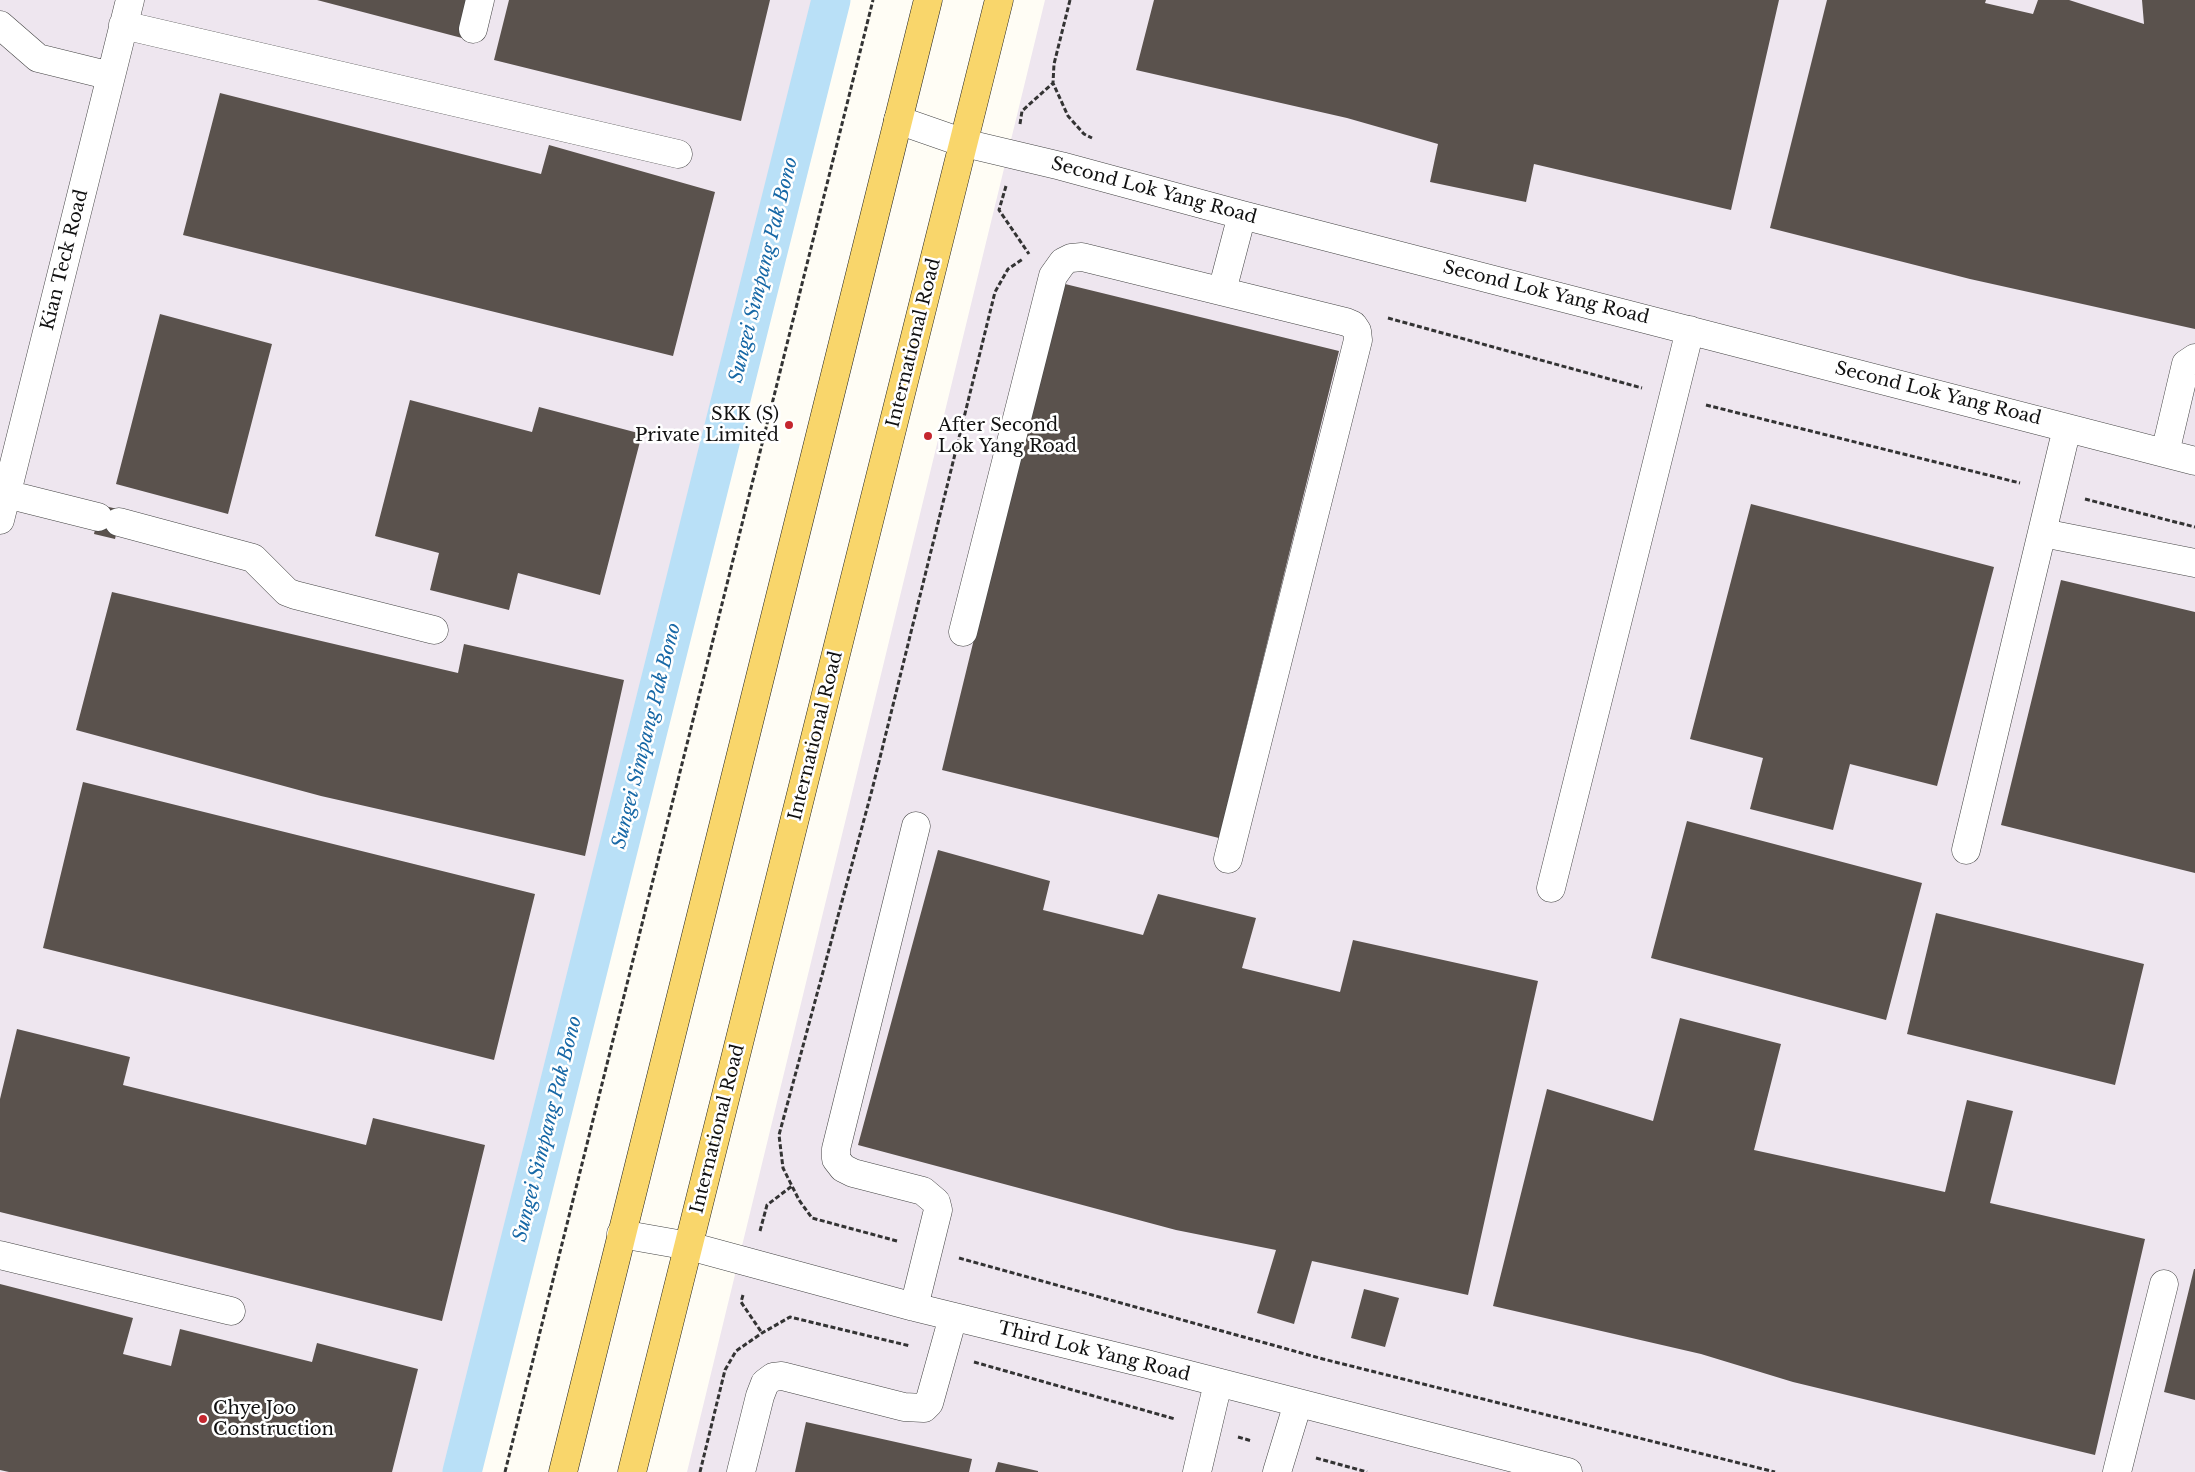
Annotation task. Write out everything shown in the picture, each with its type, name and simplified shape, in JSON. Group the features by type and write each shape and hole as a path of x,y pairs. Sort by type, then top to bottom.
{"main road":[{"path":"564,1472 621,1234 928,0"},
{"name":"International Road","path":"632,1472 999,0"}],"street":[{"path":"473,29 480,0"},
{"path":"126,12 678,154"},
{"name":"Kian Teck Road","path":"0,520 126,12"},
{"path":"0,25 38,58 111,76"},
{"name":"Second Lok Yang Road","path":"898,120 964,143 1061,166 1242,215 2195,461"},
{"path":"1222,292 1242,215"},
{"path":"963,632 1053,276 1057,268 1071,258 1082,257 1346,322 1357,332 1358,340 1228,859"},
{"path":"1551,888 1690,330"},
{"path":"2165,453 2186,364 2195,358"},
{"path":"1966,850 2068,428"},
{"path":"6,494 253,558 287,592 434,630"},
{"path":"2042,533 2195,563"},
{"path":"914,1307 938,1210 936,1202 932,1196 923,1191 843,1168 836,1159 836,1149 916,826"},
{"name":"Third Lok Yang Road","path":"621,1234 689,1246 914,1307 1218,1382 1568,1472"},
{"path":"0,1255 231,1311"},
{"path":"2117,1472 2164,1284"},
{"path":"741,1472 760,1396 766,1383 774,1376 782,1376 910,1408 924,1408 929,1403 953,1317"},
{"path":"1197,1472 1218,1382"},
{"path":"1280,1461 1298,1403"}],"path":[{"path":"504,1472 873,0"},
{"path":"1053,83 1054,64 1070,0"},
{"path":"1036,251 1008,269 995,292 872,790 779,1135 783,1168 799,1200 812,1218 1323,1359 1776,1472"},
{"path":"1379,316 1674,396 2195,526"},
{"path":"700,1472 725,1370 736,1351 790,1317 943,1354 1208,1428 1280,1461 1367,1472"}],"shaded area":[{"path":"0,0 835,0 481,1472 0,1472"},
{"path":"1045,0 2195,0 2195,1472 687,1472"}],"building":[{"path":"317,0 472,0 462,38"},
{"path":"509,0 770,0 741,121 494,60"},
{"path":"1154,0 1779,0 1731,210 1534,164 1526,202 1430,182 1438,144 1347,118 1136,70"},
{"path":"1827,0 1986,0 1985,3 2033,14 2038,0 2069,0 2144,24 2142,0 2195,0 2195,329 1970,279 1770,228"},
{"path":"220,93 541,174 549,145 715,192 673,356 183,235"},
{"path":"1061,283 1339,351 1219,838 942,770"},
{"path":"160,314 272,344 228,514 116,484"},
{"path":"410,400 532,432 539,407 642,434 600,595 518,573 509,610 430,590 439,553 375,536"},
{"path":"1751,504 1994,567 1937,786 1850,764 1833,830 1750,809 1763,758 1690,739"},
{"path":"100,505 122,510 115,539 94,534"},
{"path":"2061,580 2195,612 2195,873 2001,825"},
{"path":"112,592 458,673 464,644 624,680 585,856 321,796 76,730"},
{"path":"83,782 535,894 494,1060 43,948"},
{"path":"1687,821 1922,883 1886,1020 1651,958"},
{"path":"938,850 1050,881 1043,910 1143,935 1158,894 1256,918 1242,968 1340,992 1353,940 1538,981 1468,1295 1312,1261 1294,1324 1257,1313 1276,1250 1176,1230 858,1145"},
{"path":"1936,913 2144,964 2115,1085 1907,1034"},
{"path":"1680,1018 1781,1044 1754,1150 1945,1192 1967,1100 2013,1111 1990,1203 2145,1239 2095,1455 1793,1382 1701,1354 1493,1306 1547,1089 1653,1121"},
{"path":"17,1029 130,1057 123,1085 366,1145 373,1118 485,1145 442,1321 0,1212 0,1099"},
{"path":"2195,1269 2195,1400 2164,1392"},
{"name":"Chye Joo Construction","path":"0,1284 133,1318 123,1354 171,1366 180,1329 312,1362 317,1343 418,1369 392,1472 9,1472 0,1470"},
{"path":"1364,1289 1399,1298 1385,1347 1351,1338"},
{"path":"806,1422 972,1459 969,1472 795,1472"},
{"path":"998,1462 1038,1471 1038,1472 995,1472"}],"waterway":[{"name":"Sungei Simpang Pak Bono","path":"462,1472 831,0"}],"place":[{"name":"SKK (S) Private Limited","path":"789,425"},
{"name":"After Second Lok Yang Road","path":"928,436"},
{"name":"Chye Joo Construction","path":"203,1419"}]}
